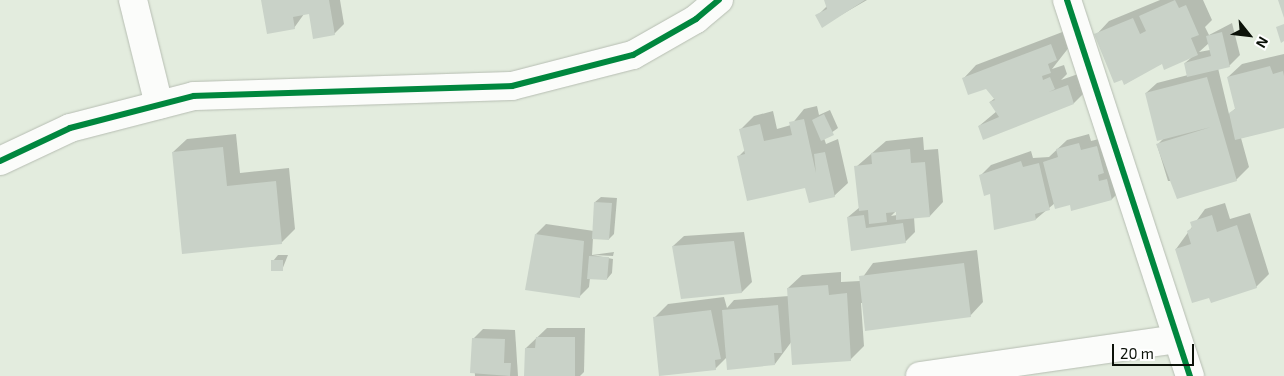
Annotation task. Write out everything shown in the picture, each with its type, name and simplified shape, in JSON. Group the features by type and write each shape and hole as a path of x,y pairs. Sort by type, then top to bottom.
{"street":[{"path":"133,0 159,105"},
{"path":"0,161 70,128 194,96 512,86 633,56 696,19 719,0"},
{"path":"1067,0 1176,340 1190,376"},
{"path":"920,376 1176,340"}],"building":[{"path":"261,0 329,0 335,35 313,39 309,14 293,17 295,29 267,34"},
{"path":"824,0 865,0 822,28 815,15 827,9"},
{"path":"1175,0 1179,8 1186,5 1199,35 1191,38 1198,55 1164,70 1162,64 1124,85 1122,80 1114,83 1094,34 1133,18 1140,34 1146,31 1139,16"},
{"path":"1278,0 1284,0 1284,18"},
{"path":"1284,24 1284,41 1281,43 1276,27"},
{"path":"1222,32 1230,67 1187,77 1184,63 1211,56 1206,36"},
{"path":"1051,44 1057,60 1048,64 1051,73 1042,76 1043,80 1050,77 1055,89 1049,92 1068,85 1074,104 983,140 978,126 999,117 989,102 995,100 986,89 968,95 962,78"},
{"path":"1270,66 1273,74 1283,71 1284,128 1235,140 1229,113 1235,109 1227,77"},
{"path":"1207,77 1237,181 1177,199 1156,144 1211,127 1157,141 1145,93"},
{"path":"824,114 834,135 821,141 812,120"},
{"path":"804,119 816,173 814,154 825,152 835,197 809,203 805,188 747,201 737,156 745,154 739,129 760,124 764,141 792,135 789,122"},
{"path":"1079,143 1081,150 1097,146 1104,173 1098,175 1099,181 1107,179 1112,200 1071,211 1070,205 1055,209 1043,162 1058,157 1056,149"},
{"path":"223,147 227,186 276,181 282,244 182,254 172,152"},
{"path":"910,149 911,163 925,162 930,217 896,220 896,212 886,213 887,222 869,224 868,210 859,211 854,166 872,164 871,153"},
{"path":"1021,161 1023,167 1039,163 1050,210 1035,214 1036,220 994,230 990,194 984,196 979,175"},
{"path":"594,202 612,203 609,240 592,239"},
{"path":"864,215 866,228 903,223 906,243 851,251 847,217"},
{"path":"1212,215 1217,232 1237,225 1257,288 1211,303 1209,298 1192,303 1175,249 1191,244 1187,231 1192,228 1190,222"},
{"path":"535,234 584,241 580,298 525,290"},
{"path":"734,241 742,293 681,299 672,246"},
{"path":"589,256 609,257 607,280 587,279"},
{"path":"271,260 283,260 283,271 271,271"},
{"path":"964,263 971,317 865,331 859,276"},
{"path":"828,285 829,295 847,293 851,361 792,365 787,288"},
{"path":"778,305 782,353 774,353 775,365 727,370 722,310"},
{"path":"711,310 721,359 715,360 716,370 659,376 653,317"},
{"path":"536,337 575,337 575,376 524,376 525,348 535,348"},
{"path":"472,338 505,339 504,363 511,363 510,376 470,373"}],"cycle path":[{"path":"0,161 70,128 194,96 512,86 633,55 696,19 719,0"},
{"path":"1067,0 1190,376"}]}
